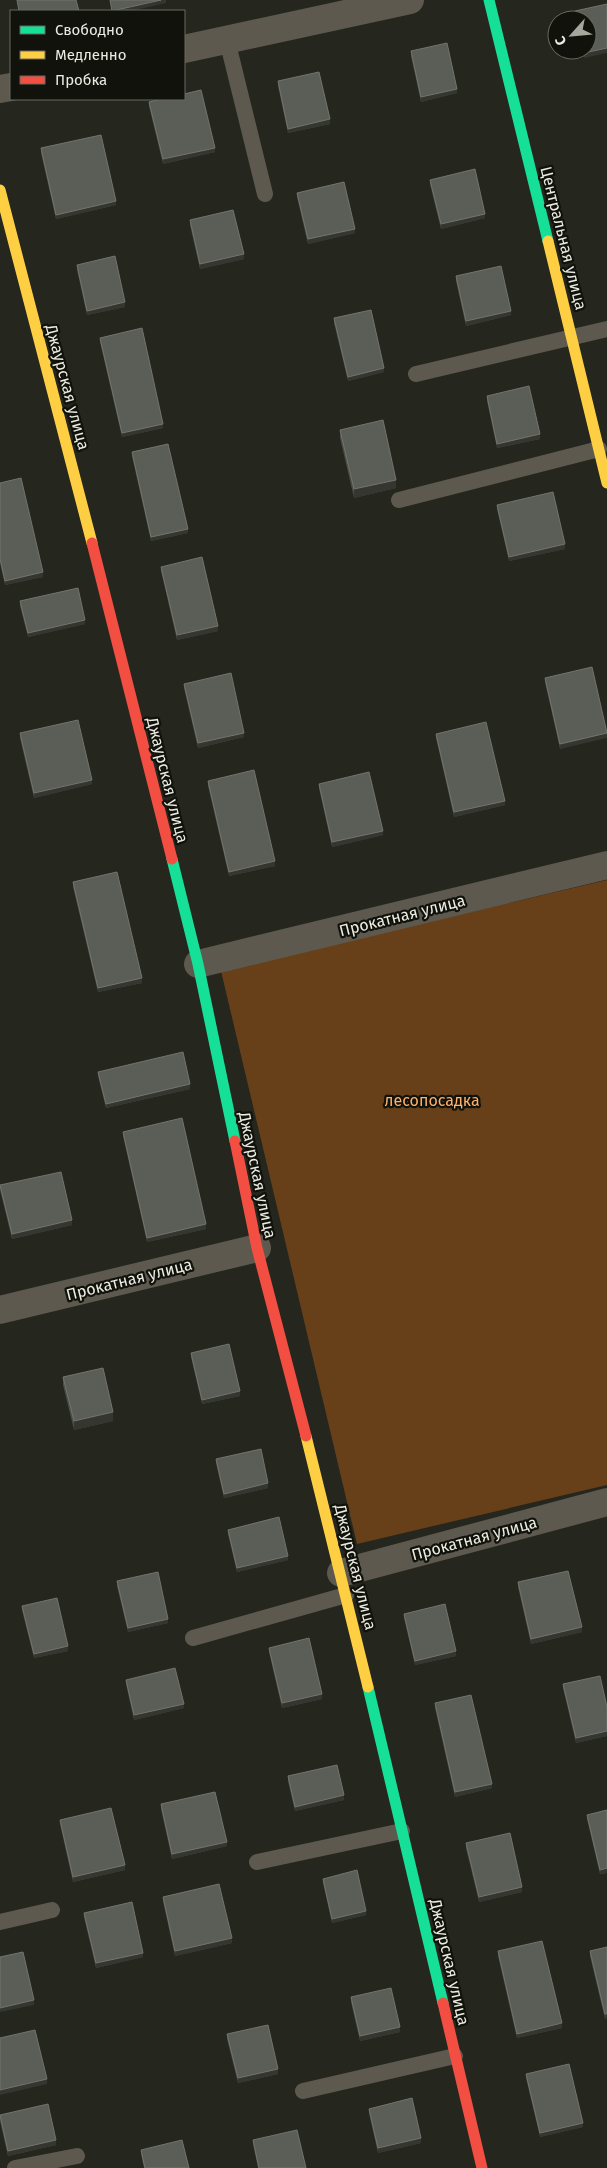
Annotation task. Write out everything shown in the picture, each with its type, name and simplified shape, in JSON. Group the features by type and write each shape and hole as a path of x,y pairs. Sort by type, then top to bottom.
{"street":[{"path":"185,49 410,0"},
{"name":"Центральная улица","path":"489,0 603,459 607,483"},
{"name":"Джаурская улица","path":"0,190 86,518 198,964 257,1248 344,1584 482,2168"},
{"name":"Прокатная улица","path":"198,964 607,865"},
{"name":"Прокатная улица","path":"0,1310 257,1248"},
{"name":"Прокатная улица","path":"344,1584 607,1502"}],"lane":[{"path":"227,40 265,194"},
{"path":"416,374 607,329"},
{"path":"399,500 603,459"},
{"path":"193,1638 344,1584"},
{"path":"257,1862 402,1831"},
{"path":"0,1922 52,1910"},
{"path":"303,2091 455,2056"},
{"path":"15,2168 77,2156"}],"green space":[{"name":"лесопосадка","path":"607,880 607,1485 357,1544 221,971"}],"building":[{"path":"17,0 76,0 79,10 19,10"},
{"path":"110,0 161,0 116,10 112,10"},
{"path":"607,4 607,48 597,50 597,10 580,10"},
{"path":"447,43 457,89 421,97 411,51"},
{"path":"319,72 330,119 288,129 278,81"},
{"path":"201,90 215,148 163,159 149,102 157,100 185,100 185,94"},
{"path":"101,135 116,201 56,215 41,148"},
{"path":"475,169 485,214 441,224 430,180"},
{"path":"344,182 355,229 308,239 297,193"},
{"path":"233,210 244,254 200,264 190,220"},
{"path":"115,256 125,302 87,311 77,265"},
{"path":"501,266 511,311 466,321 456,276"},
{"path":"371,310 384,368 348,377 334,318"},
{"path":"142,328 163,424 122,433 100,338"},
{"path":"529,386 540,434 497,444 487,396"},
{"path":"383,420 396,480 354,489 340,430"},
{"path":"168,444 188,529 151,537 132,452"},
{"path":"21,478 43,572 5,581 0,558 0,483"},
{"path":"553,492 565,544 509,557 497,505"},
{"path":"202,557 218,626 177,635 161,567"},
{"path":"78,588 85,620 28,633 20,601"},
{"path":"592,667 607,733 560,744 545,678"},
{"path":"231,673 244,733 198,743 184,684"},
{"path":"78,720 92,780 34,793 20,733"},
{"path":"486,722 505,801 454,812 436,734"},
{"path":"254,770 275,861 229,872 208,781"},
{"path":"369,772 383,831 332,842 319,784"},
{"path":"117,872 142,978 98,988 73,882"},
{"path":"183,1052 190,1084 106,1104 98,1072"},
{"path":"182,1118 206,1224 147,1238 123,1132"},
{"path":"61,1172 72,1220 12,1234 0,1185"},
{"path":"229,1344 240,1391 202,1400 191,1353"},
{"path":"103,1368 113,1412 74,1421 63,1377"},
{"path":"261,1449 268,1483 224,1494 216,1459"},
{"path":"279,1517 288,1556 237,1568 228,1530"},
{"path":"568,1571 582,1627 531,1639 518,1582"},
{"path":"158,1572 168,1619 128,1628 117,1581"},
{"path":"57,1598 68,1646 34,1654 22,1606"},
{"path":"445,1604 456,1651 415,1661 404,1614"},
{"path":"309,1638 322,1694 282,1703 269,1648"},
{"path":"175,1668 184,1704 134,1715 126,1680"},
{"path":"600,1676 607,1707 607,1731 576,1738 563,1684"},
{"path":"471,1695 492,1784 455,1792 435,1703"},
{"path":"337,1765 344,1795 295,1807 288,1776"},
{"path":"215,1792 227,1842 172,1854 161,1804"},
{"path":"111,1808 125,1865 73,1877 60,1820"},
{"path":"607,1810 607,1868 600,1870 587,1815"},
{"path":"510,1833 522,1887 479,1897 466,1843"},
{"path":"357,1870 366,1911 332,1919 323,1879"},
{"path":"219,1884 232,1938 175,1951 163,1897"},
{"path":"132,1902 143,1953 96,1963 84,1913"},
{"path":"542,1941 562,2023 517,2034 498,1951"},
{"path":"607,1947 607,2014 605,2014 590,1951"},
{"path":"23,1952 34,2000 0,2008 0,1957"},
{"path":"391,1988 400,2027 360,2036 351,1997"},
{"path":"268,2025 278,2069 238,2078 227,2034"},
{"path":"35,2030 47,2079 0,2090 0,2038"},
{"path":"569,2064 583,2123 540,2133 526,2074"},
{"path":"412,2098 421,2138 378,2148 369,2109"},
{"path":"48,2104 56,2140 8,2151 0,2115"},
{"path":"297,2130 306,2168 259,2168 253,2140"},
{"path":"182,2140 189,2168 145,2168 141,2150"}],"traffic: fast":[{"path":"489,0 548,241"},
{"path":"172,859 198,964 235,1141"},
{"path":"368,1687 443,2003"}],"traffic: slow":[{"path":"0,190 92,543"},
{"path":"548,241 607,483"},
{"path":"306,1436 368,1687"}],"traffic: jam":[{"path":"92,543 172,859"},
{"path":"235,1141 257,1248 306,1436"},
{"path":"443,2003 482,2168"}]}
